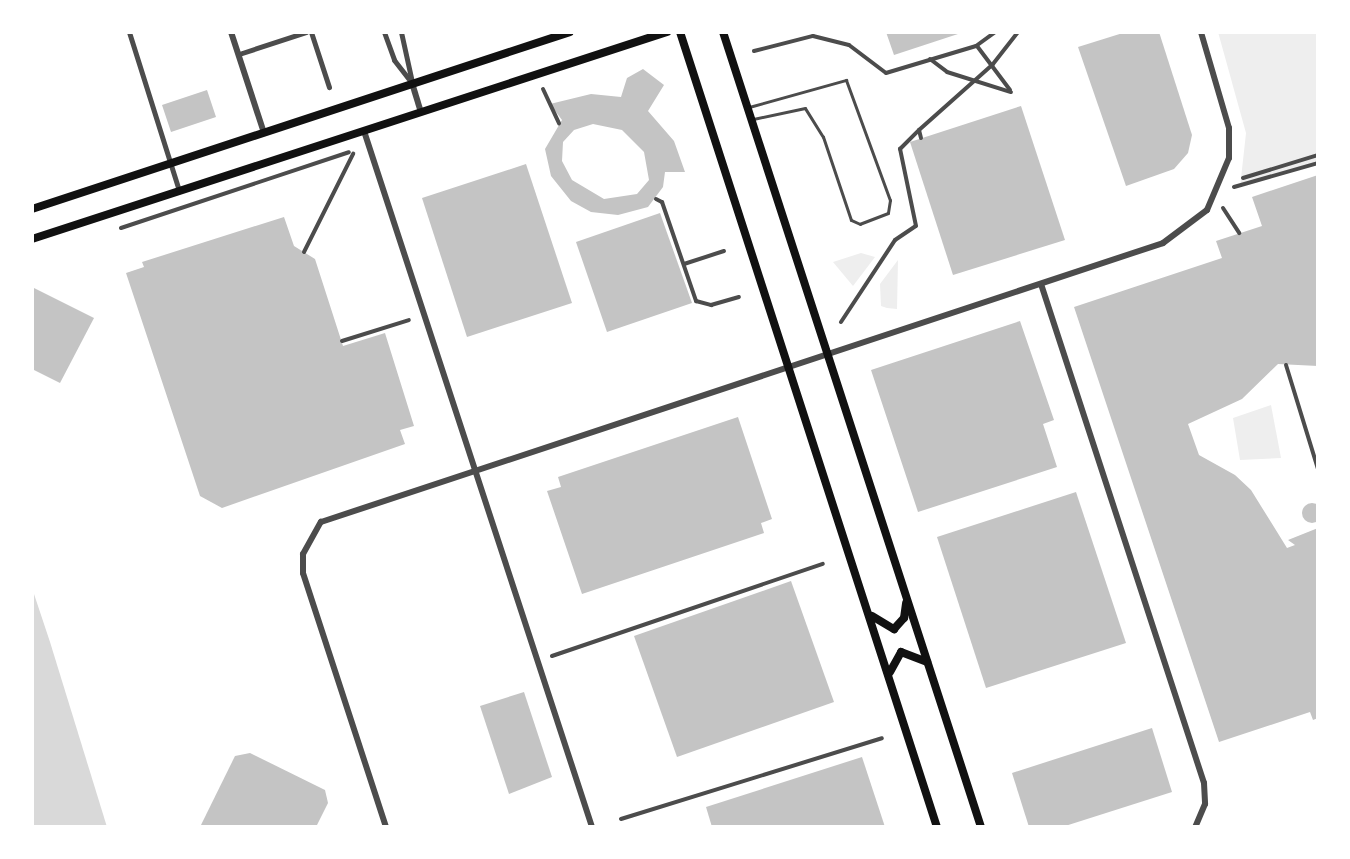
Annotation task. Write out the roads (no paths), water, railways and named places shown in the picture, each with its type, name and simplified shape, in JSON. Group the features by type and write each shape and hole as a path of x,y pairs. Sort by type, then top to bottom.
{"main road":[{"path":"32,209 263,130 570,32"},
{"path":"32,239 667,32"},
{"path":"680,32 785,367 891,677 937,827"},
{"path":"723,32 981,827"},
{"path":"869,611 880,624 894,629 904,618 906,598"},
{"path":"891,677 889,669 901,652 927,662"}],"street":[{"path":"129,32 179,191"},
{"path":"231,32 263,130"},
{"path":"239,54 309,32 329,87"},
{"path":"384,32 394,60 412,83"},
{"path":"401,32 421,112"},
{"path":"754,51 813,36 849,45 886,73 976,46 995,32"},
{"path":"386,827 303,573 303,554 321,522 338,513 1163,243 1207,210 1229,158 1229,128 1201,32"},
{"path":"841,322 895,240 916,226 900,149 970,79 993,64 1017,34"},
{"path":"930,59 947,72 1011,92 993,64 976,46"},
{"path":"543,89 559,123"},
{"path":"919,130 921,138"},
{"path":"364,131 592,827"},
{"path":"121,228 351,153 304,252"},
{"path":"1243,178 1318,155"},
{"path":"1234,187 1318,163"},
{"path":"656,199 662,202 696,301 711,305 739,297"},
{"path":"1223,208 1239,233"},
{"path":"684,264 724,251"},
{"path":"1041,284 1204,783 1205,804 1195,827"},
{"path":"342,341 409,320"},
{"path":"1286,365 1318,469"},
{"path":"552,656 823,564"},
{"path":"621,819 882,738"}],"lane":[{"path":"749,107 834,80 852,85 890,200 888,213 860,224 851,220 823,137 805,108 752,120"}]}
